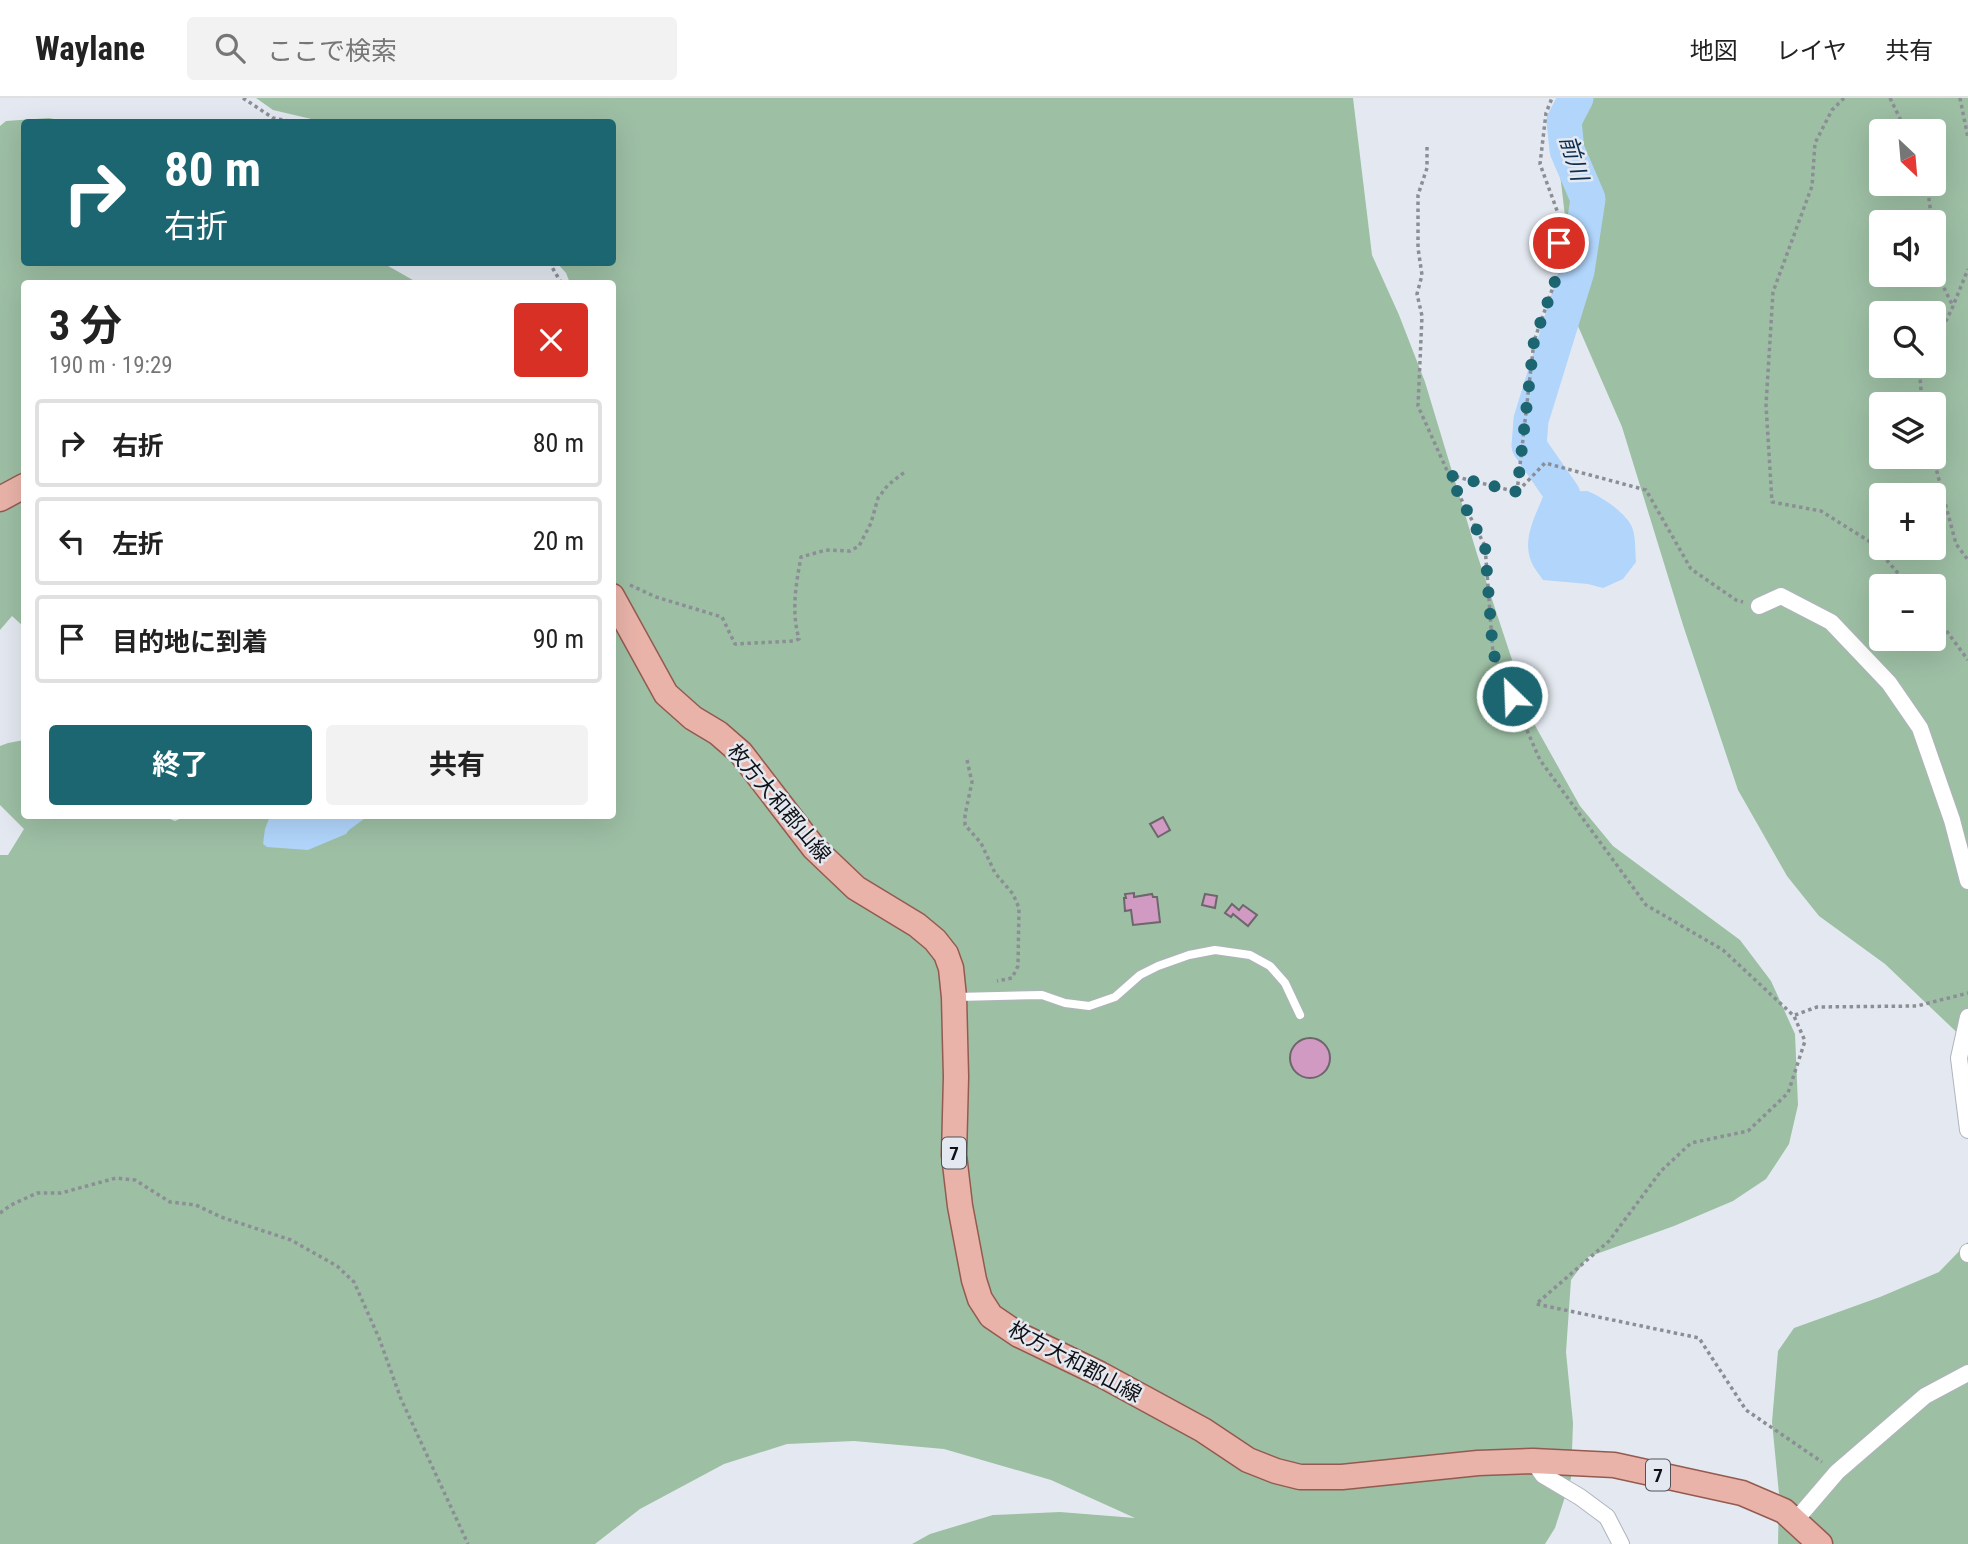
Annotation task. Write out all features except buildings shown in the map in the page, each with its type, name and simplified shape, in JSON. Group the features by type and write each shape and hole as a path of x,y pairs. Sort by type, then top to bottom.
{"main road":[{"path":"0,499 21,488"},
{"name":"枚方大和郡山線","path":"620,590 666,694 741,754 814,848 856,888 917,925 935,940 946,954 951,968 954,997 954,1155 960,1206 974,1280 980,1299 991,1316 1019,1335 1100,1374 1203,1430 1248,1460 1276,1471 1300,1477 1342,1477 1533,1461 1614,1465 1742,1493 1784,1511 1821,1544"}],"street":[{"path":"1759,606 1781,596 1831,622 1889,683 1920,728 1952,820 1968,881"},
{"path":"1968,1017 1959,1058 1968,1130"},
{"path":"1795,1521 1837,1472 1925,1396 1968,1373"},
{"path":"1533,1461 1543,1475 1607,1517 1621,1544"}],"lane":[{"path":"954,997 1042,995 1065,1003 1088,1006 1115,996 1140,975 1158,966 1189,955 1215,950 1250,955 1270,966 1285,983 1300,1015"}],"path":[{"path":"243,98 278,119"},
{"path":"1517,492 1534,341 1559,270 1559,216 1540,164 1546,113 1552,98"},
{"path":"1844,98 1832,110 1815,143 1812,186 1773,292 1766,405 1772,502 1821,511 1872,543 1899,574"},
{"path":"1890,98 1900,119"},
{"path":"1960,98 1968,138"},
{"path":"1427,147 1427,169 1418,195 1418,248 1422,275 1417,294 1422,316 1418,406 1485,546 1493,653 1541,760 1646,905 1723,950 1794,1016 1805,1041 1788,1093 1748,1131 1691,1143 1661,1171 1609,1241 1536,1304 1699,1338 1746,1410 1837,1472"},
{"path":"1946,322 1968,269"},
{"path":"1944,287 1954,306"},
{"path":"1517,492 1545,463 1646,490 1691,569 1736,600 1759,606"},
{"path":"1936,469 1956,544 1968,560"},
{"path":"620,590 656,597 722,617 736,644 799,639 795,589 801,557 826,550 850,551 859,546 871,523 878,498 888,485 906,471"},
{"path":"1449,475 1517,492"},
{"path":"1946,630 1968,660"},
{"path":"967,760 972,782 965,825 981,843 995,873 1013,894 1018,908 1018,966 1012,978 988,983"},
{"path":"1794,1016 1817,1007 1917,1006 1968,993"},
{"path":"0,1213 37,1193 61,1193 116,1178 135,1180 170,1202 196,1205 221,1217 291,1240 337,1266 354,1282 379,1338 401,1399 468,1544"}],"green space":[{"path":"256,98 1353,98 1372,255 1425,382 1477,554 1532,720 1580,806 1613,846 1740,940 1771,981 1795,1034 1798,1105 1789,1144 1766,1179 1733,1201 1588,1257 1571,1280 1566,1352 1573,1423 1571,1478 1555,1528 1545,1544 912,1544 930,1534 993,1515 1060,1512 1135,1518 1051,1480 944,1449 854,1441 787,1444 724,1464 640,1509 595,1544 0,1544 0,855 8,855 24,829 0,805 0,746 21,741 21,819 616,819 616,280 569,280 560,266 616,266 616,119 311,119 273,110"},
{"path":"1557,98 1968,98 1968,1043 1885,964 1819,916 1787,876 1738,790 1683,625 1622,427 1578,326 1560,174"},
{"path":"21,120 21,266 388,266 413,280 21,280 21,624 12,616 0,630 0,126 6,121"},
{"path":"1968,1242 1968,1544 1778,1544 1779,1494 1772,1422 1778,1351 1794,1328 1939,1272"}],"water":[{"path":"1587,491 1612,506 1629,522 1634,535 1636,562 1623,579 1603,588 1543,580 1532,563 1528,544 1531,527 1544,494"},
{"path":"269,819 364,819 346,834 308,850 267,847 263,844"}],"waterway":[{"name":"前川","path":"1563,495 1529,446 1531,420 1577,271 1588,199 1567,150 1564,121 1576,98"}],"route":[{"path":"1512,696 1493,653 1485,546 1449,475 1517,492 1534,341 1559,270 1559,243"}]}
